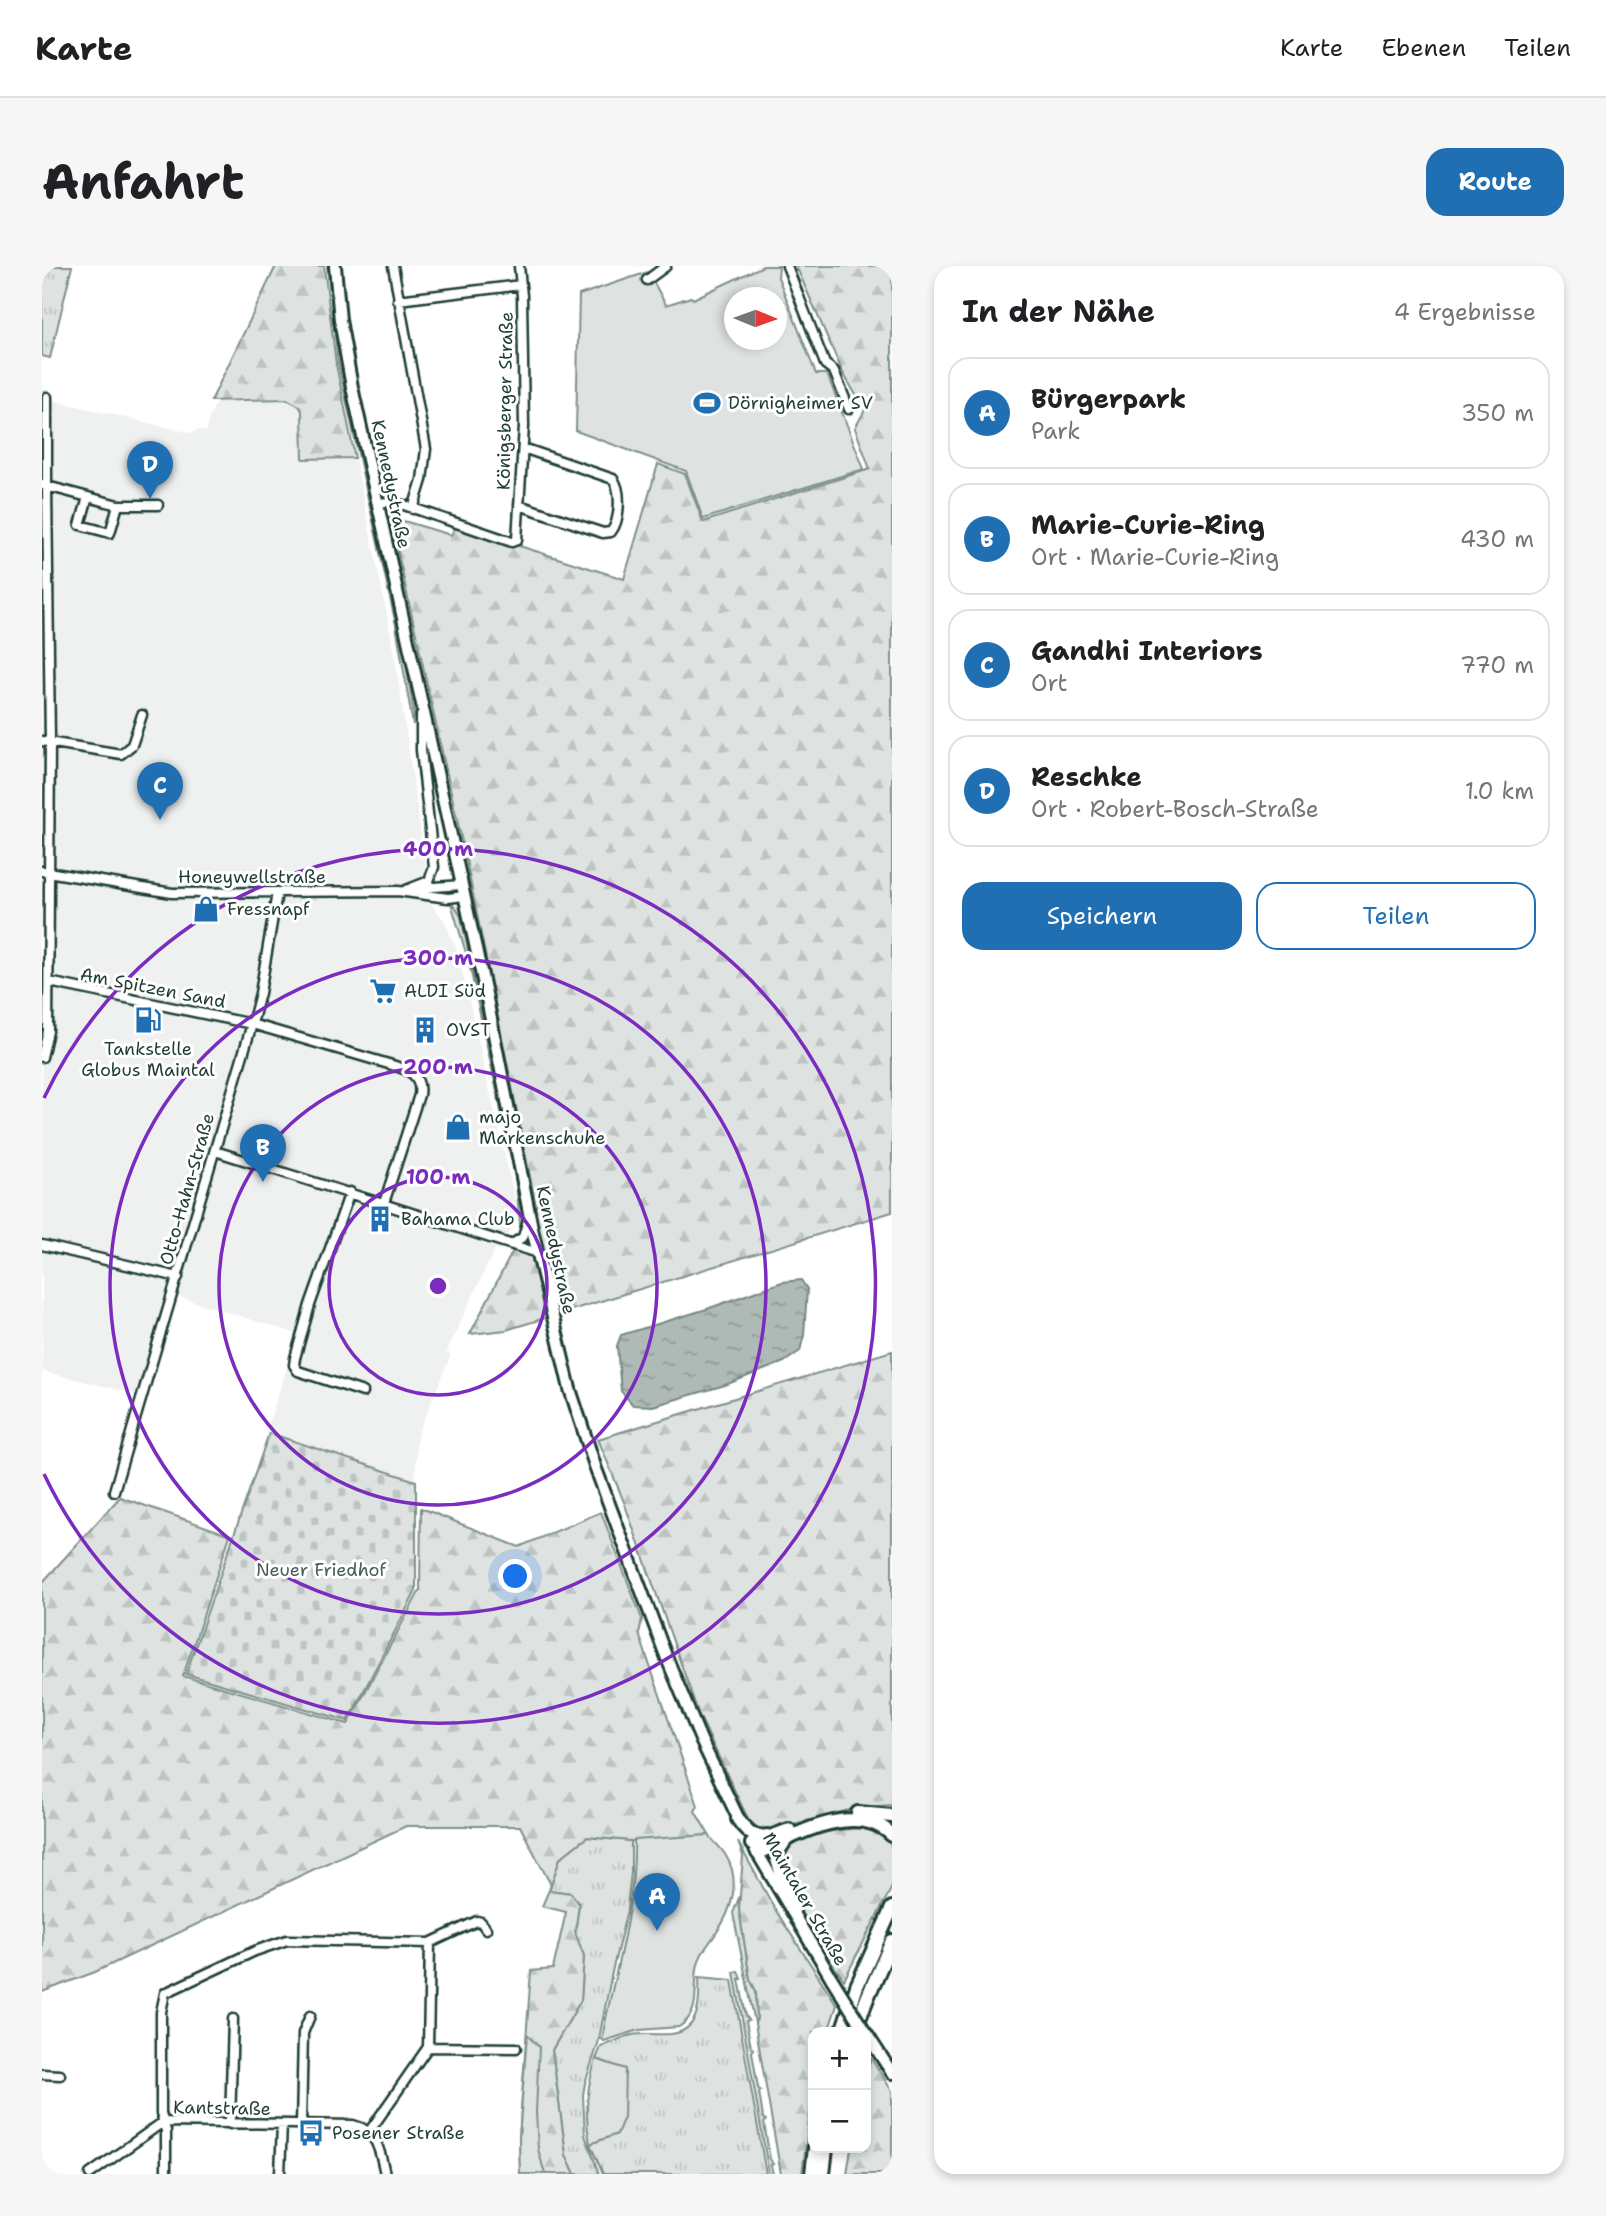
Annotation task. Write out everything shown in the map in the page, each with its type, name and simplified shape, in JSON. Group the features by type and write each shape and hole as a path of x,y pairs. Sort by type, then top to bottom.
{"highway":[{"path":"755,1848 784,1835 848,1814 892,1816"},
{"path":"738,1819 745,1829 756,1836 784,1835 852,1820 871,1821 892,1835"},
{"path":"784,1835 778,1859 793,1910"},
{"path":"844,2027 857,1986 892,1908"},
{"path":"882,1932 892,1915"},
{"path":"857,2027 892,1941"},
{"path":"812,2174 814,2153"},
{"path":"823,2174 825,2153"}],"main road":[{"name":"Kennedystraße","path":"335,266 345,355 463,890 538,1253 570,1389 596,1469 666,1656 720,1781"},
{"name":"Maintaler Straße","path":"720,1781 738,1819 863,2027"},
{"name":"Maintaler Straße","path":"871,2040 892,2073"}],"street":[{"path":"377,503 390,502 413,509 422,480 426,449 393,266"},
{"name":"Königsberger Straße","path":"413,509 512,542 517,540 523,448 519,266"},
{"path":"647,280 666,266"},
{"path":"787,266 825,364 834,371 849,409"},
{"path":"398,300 521,285"},
{"path":"42,1057 48,1036 45,872 47,397"},
{"path":"519,505 603,533 611,532 616,524 618,490 613,479 523,448"},
{"path":"45,485 118,505 158,505"},
{"path":"88,497 80,525 110,533 118,505"},
{"name":"Kennedystraße","path":"414,888 429,881 435,860 421,750 422,708"},
{"path":"46,741 121,754 132,745 142,715"},
{"name":"Honeywellstraße","path":"45,872 163,892 398,891 449,898 463,890"},
{"path":"398,891 414,888 463,890"},
{"name":"Otto-Hahn-Straße","path":"114,1491 252,1024 277,893"},
{"name":"Am Spitzen Sand","path":"48,982 252,1024 407,1069 416,1076 420,1085 419,1095 384,1203"},
{"path":"215,1152 350,1192 538,1253"},
{"path":"350,1192 310,1305 295,1365 298,1370 363,1391"},
{"path":"512,1244 523,1237 530,1214"},
{"path":"42,1245 178,1277"},
{"path":"166,2174 161,2012 165,1993 255,1951 286,1940 430,1943 477,1921 486,1929"},
{"path":"385,2174 378,2146 369,2132 428,2047 430,1943"},
{"path":"301,2125 303,2033 310,2016"},
{"path":"230,2124 233,2019"},
{"path":"428,2047 516,2048"},
{"path":"42,2074 60,2075"},
{"name":"Kantstraße","path":"90,2174 163,2122 353,2125 369,2132"},
{"path":"280,2174 282,2124"}],"shaded area":[{"path":"42,398 191,433 198,430 206,432 217,401 287,399 302,411 303,459 355,458 394,650 431,904 444,920 458,953 518,1214 501,1250 495,1249 446,1353 451,1355 417,1436 415,1479 266,1431 298,1334 169,1294 140,1395 42,1371"}],"green space":[{"path":"42,266 72,266 50,358 42,356"},
{"path":"276,266 324,266 336,364 355,458 303,459 302,411 287,399 211,401"},
{"path":"327,266 331,266 341,356 404,649 414,714 413,725 396,625 338,363"},
{"name":"Dörnigheimer SV","path":"763,266 779,266 778,277 782,287 724,287 724,350 787,350 787,300 816,374 827,374 864,469 703,519 686,471 576,431 579,295 648,272 666,305 691,297 693,299"},
{"path":"796,266 892,266 892,1212 506,1330 470,1334 536,1206 466,860 390,517 451,535 456,526 624,579 658,464 685,474 703,522 870,469 855,428 865,410 843,373"},
{"path":"451,903 461,917 517,1177 521,1233 515,1175 469,963"},
{"path":"892,1351 892,1805 861,1807 766,1831 759,1829 748,1819 699,1715 624,1502 598,1439"},
{"name":"Neuer Friedhof","path":"269,1433 416,1481 416,1591 348,1721 186,1674"},
{"path":"120,1497 230,1535 183,1676 348,1724 420,1590 421,1508 519,1547 601,1512 642,1619 639,1634 698,1806 695,1811 709,1835 631,1841 587,1837 560,1858 551,1885 520,1826 406,1826 95,1972 42,1992 42,1583"},
{"path":"863,1828 880,1834 892,1848 892,1887 844,1980 802,1914 787,1875 786,1859 791,1846 804,1838 824,1832"},
{"path":"709,1835 731,1865 733,1895 727,1914 699,1959 691,2014 679,2027 639,2030 604,2041 602,2039 632,1890 634,1840"},
{"path":"587,1837 631,1841 631,1872 627,1910 598,2044 583,2095 585,2135 599,2174 575,2174 566,2155 552,2050 581,2000 584,1956 575,1933 579,1904 571,1893 549,1890 560,1858"},
{"path":"738,1842 776,1911 837,2005 830,2027 808,2027 808,2129 802,2174 781,2174 755,2023 756,1991 750,1979 739,1909 743,1856"},
{"path":"549,1890 571,1893 579,1904 575,1933 584,1956 581,2000 552,2050 566,2155 575,2174 520,2174 519,2138 531,1971 553,1969 566,1912 542,1906"},
{"path":"740,1895 739,1909 750,1979 756,1991 755,2023 733,1913"},
{"path":"738,1971 749,2020 746,2021 751,2047 754,2049 752,2052 758,2088 761,2091 763,2118 766,2120 764,2123 773,2174 769,2174 734,1972"},
{"path":"699,1977 732,1980 766,2174 603,2174 590,2144 617,2134 625,2069 596,2059 601,2047 632,2035 671,2034 688,2027 697,2013"},
{"path":"527,2035 539,2047 536,2112 538,2149 545,2174 520,2174 519,2138"},
{"path":"871,2058 892,2091 892,2174 847,2174 850,2153 871,2153"},
{"path":"596,2059 625,2069 624,2117 617,2134 590,2144 587,2101"}],"water":[{"path":"801,1280 807,1289 804,1335 800,1351 784,1362 725,1385 653,1406 633,1405 621,1391 617,1346 621,1335 707,1309 782,1282"}],"place":[{"name":"Dörnigheimer SV","path":"707,403"},
{"name":"Reschke","path":"150,499"},
{"name":"Gandhi Interiors","path":"160,820"},
{"name":"Fressnapf","path":"206,909"},
{"name":"ALDI Süd","path":"383,991"},
{"name":"Tankstelle Globus Maintal","path":"148,1020"},
{"name":"OVST","path":"425,1030"},
{"name":"majo Markenschuhe","path":"458,1127"},
{"name":"Marie-Curie-Ring","path":"263,1182"},
{"name":"Bahama Club","path":"380,1219"},
{"name":"Bürgerpark","path":"657,1931"},
{"name":"Posener Straße","path":"311,2133"}]}
